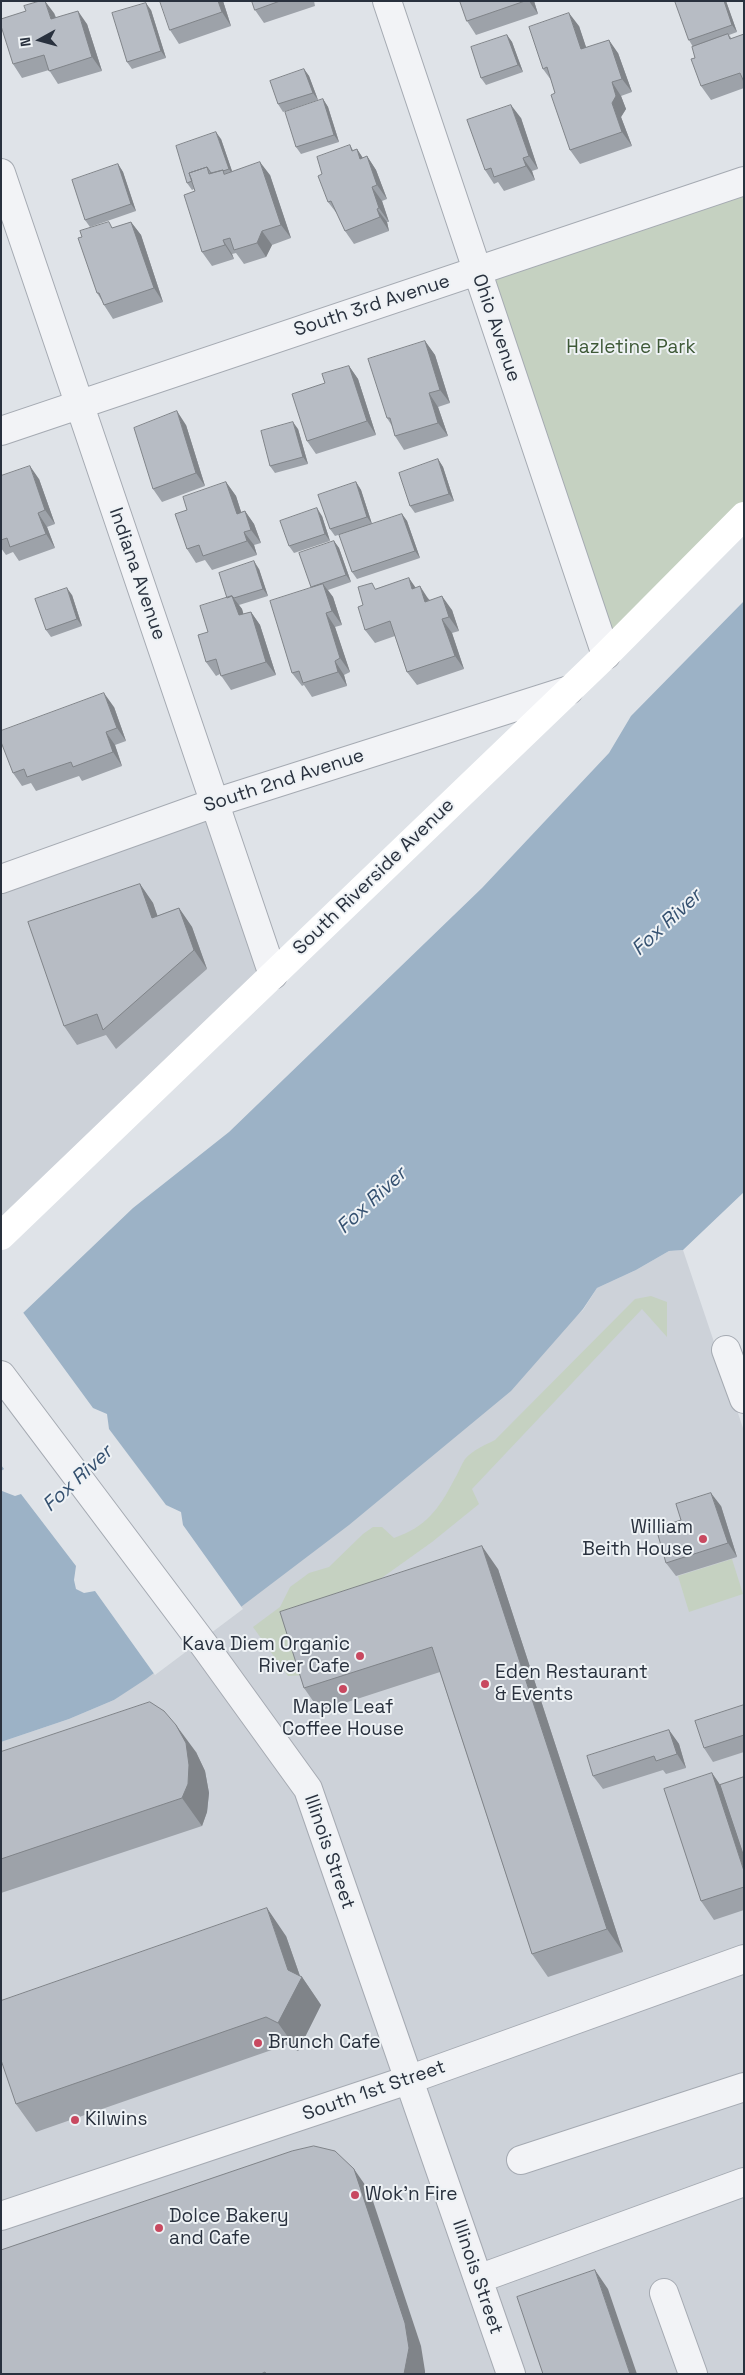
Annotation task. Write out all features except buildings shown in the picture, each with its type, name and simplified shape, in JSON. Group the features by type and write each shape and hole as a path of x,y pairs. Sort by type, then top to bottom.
{"street":[{"name":"Ohio Avenue","path":"387,1 606,655"},
{"name":"Indiana Avenue","path":"1,173 273,975"},
{"name":"South 3rd Avenue","path":"1,431 744,181"},
{"name":"South Riverside Avenue","path":"1,1236 606,655 744,516"},
{"name":"South 2nd Avenue","path":"1,880 214,803 569,690"},
{"path":"726,1350 744,1399"},
{"name":"Illinois Street","path":"1,1375 204,1646 308,1789 510,2374"},
{"name":"South 1st Street","path":"1,2216 408,2080 744,1960"},
{"path":"521,2160 744,2087"},
{"path":"478,2279 744,2182"},
{"path":"664,2293 693,2374"}],"shaded area":[{"path":"208,811 264,970 1,1219 1,885"},
{"path":"683,1250 744,1431 744,1950 415,2066 320,1786 208,1632 583,1310 597,1288 636,1270 669,1251"},
{"path":"190,1645 305,1800 498,2374 1,2374 1,1742 69,1719 114,1700"},
{"path":"744,1973 744,2374 523,2374 423,2086"}],"green space":[{"name":"Hazletine Park","path":"744,190 744,504 610,633 486,274"},
{"path":"651,1296 667,1302 667,1337 642,1309 472,1489 479,1504 432,1542 355,1597 308,1675 288,1676 253,1627 280,1607 290,1587 309,1573 329,1567 363,1534 373,1527 382,1527 394,1538 405,1534 423,1522 443,1500 468,1456 495,1440 635,1299"},
{"path":"732,1559 743,1594 689,1612 678,1576"}],"water":[{"name":"Fox River","path":"744,601 744,1192 683,1250 669,1251 636,1270 597,1288 583,1309 511,1391 349,1525 146,1679 114,1700 69,1719 1,1742 1,1334 133,1208 229,1132 482,888 609,753 631,716"}],"pier":[{"path":"22,1311 93,1408 107,1414 109,1429 166,1505 181,1512 183,1525 243,1609 155,1675 95,1591 84,1593 76,1589 74,1580 76,1566 21,1494 15,1496 2,1491 1,1471 4,1469 1,1465 1,1330"}],"place":[{"name":"William Beith House","path":"703,1539"},
{"name":"Kava Diem Organic River Cafe","path":"360,1656"},
{"name":"Eden Restaurant & Events","path":"485,1684"},
{"name":"Maple Leaf Coffee House","path":"343,1689"},
{"name":"Brunch Cafe","path":"258,2043"},
{"name":"Kilwins","path":"75,2120"},
{"name":"Wok'n Fire","path":"355,2195"},
{"name":"Dolce Bakery and Cafe","path":"159,2228"}]}
